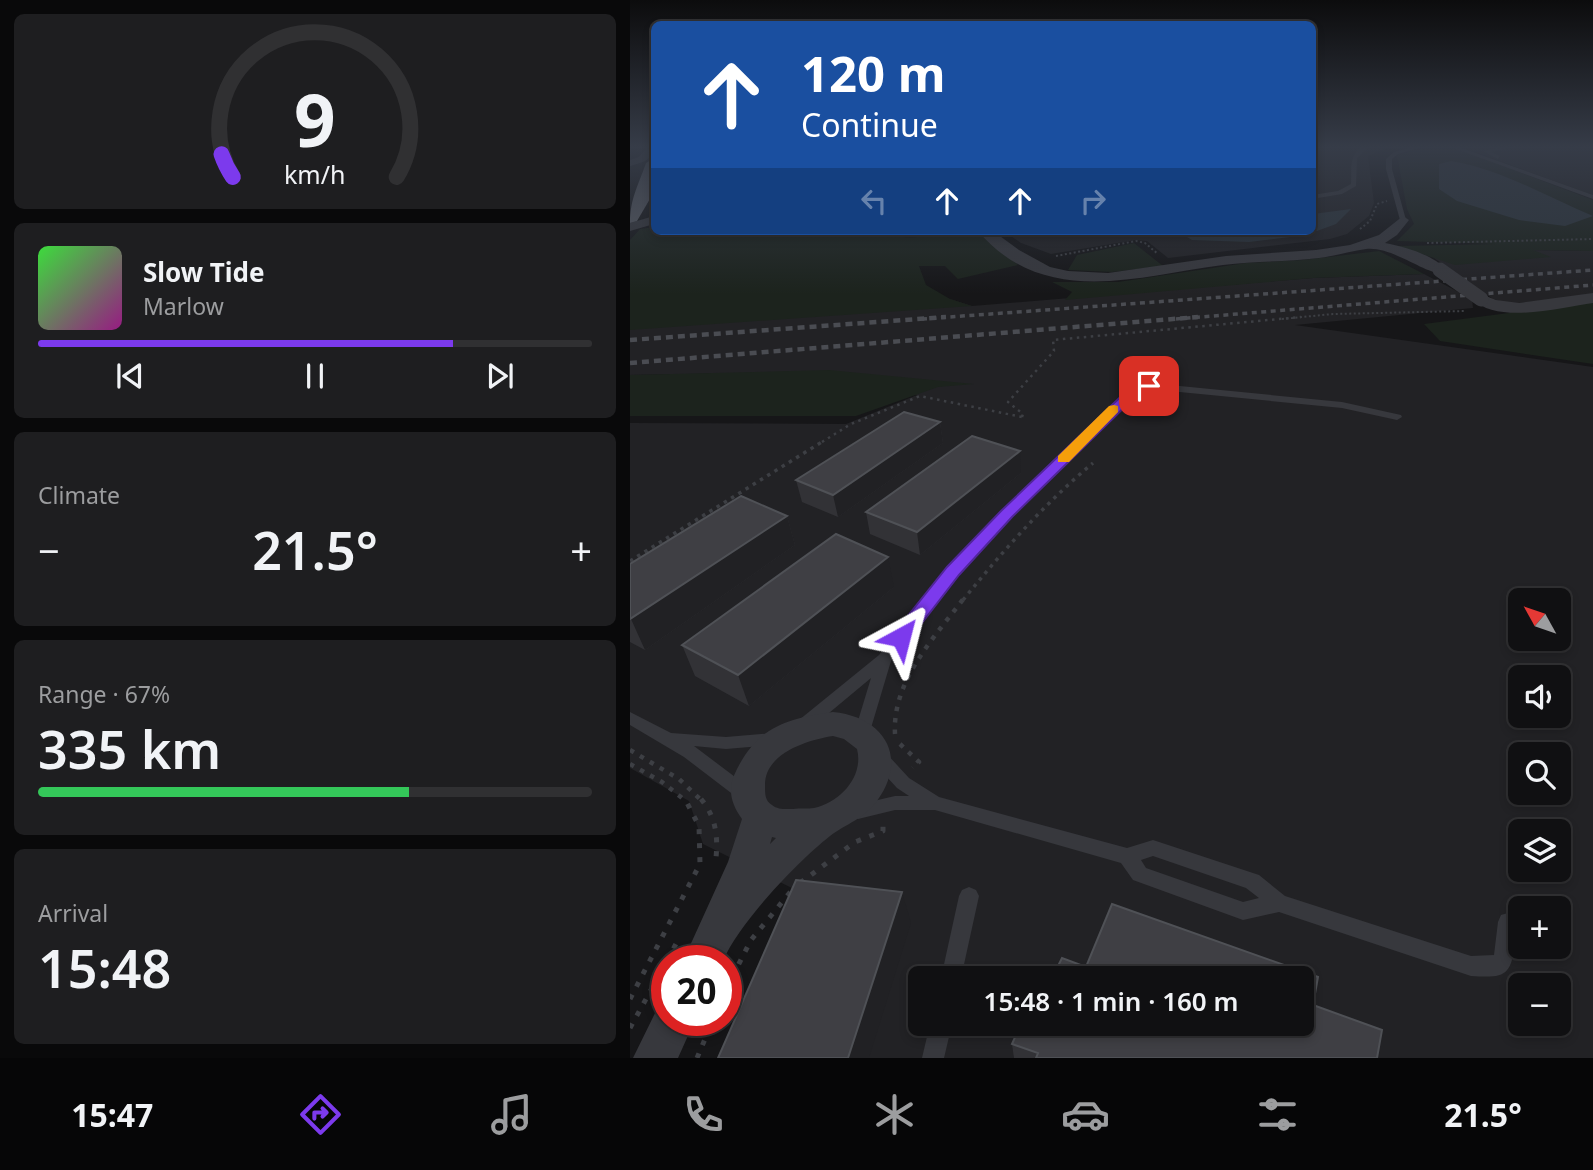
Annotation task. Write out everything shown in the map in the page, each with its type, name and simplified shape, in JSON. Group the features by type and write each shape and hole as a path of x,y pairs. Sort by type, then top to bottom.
{"highway":[{"path":"630,217 643,195"}],"street":[{"path":"630,217 651,218"},
{"path":"630,227 651,219"},
{"path":"990,235 1013,254 1041,269 1099,278 1125,277 1219,261 1327,253 1372,243 1398,228 1403,220"},
{"path":"1372,243 1406,253 1440,270 1485,303 1523,307 1593,298"},
{"path":"703,938 780,860 830,819 857,801 869,785 876,769 869,744 840,724 820,724 789,734 762,753 751,769 746,788 754,807 778,825 797,827 830,819"},
{"path":"703,938 754,807"},
{"path":"655,1058 666,1036"}],"lane":[{"path":"1396,195 1403,220"},
{"path":"670,738 726,743 789,734 884,659 953,571 1137,387 1342,405 1397,417"},
{"path":"884,659 869,744 903,783 935,803"},
{"path":"630,718 707,761 754,807"},
{"path":"830,819 895,803 935,803 1127,856 1153,848 1252,881 1279,902 1471,966 1494,967 1503,961 1508,922"},
{"path":"1127,856 1140,874 1243,911 1279,902"},
{"path":"954,966 969,896"},
{"path":"933,1058 938,1036"}],"path":[{"path":"1359,230 1370,221 1377,204 1397,200"},
{"path":"1372,243 1508,243 1593,239"},
{"path":"1048,256 1136,241 1145,243 1163,258"},
{"path":"630,561 851,424 920,396 1022,417 1023,414 1008,402 1054,351 1053,340 1333,314 1472,310 1485,303"},
{"path":"919,762 902,747 893,730 904,682 963,599 1015,538 1093,463"},
{"path":"630,750 676,775 697,792 719,837 713,866"},
{"path":"630,764 670,785 689,801 703,844 700,864 630,999"},
{"path":"742,958 751,940 794,889 828,860 855,842 883,831"},
{"path":"630,1028 651,990"},
{"path":"697,1058 706,1036"}],"shaded area":[{"path":"1316,195 1373,195 1374,203 1369,216 1347,234 1330,239 1168,258 1147,241 1136,240 1051,254 1021,243 1010,235 1316,235"},
{"path":"1404,195 1581,195 1593,200 1593,251 1533,250 1551,257 1455,265 1398,246 1495,244 1397,241 1414,224"},
{"path":"1449,195 1547,195 1593,216 1565,226 1519,220 1457,201"},
{"path":"1351,209 1336,224 1316,231 1316,214"},
{"path":"651,227 651,235 982,235 1018,265 958,279 945,266 919,266 926,285 950,299 972,306 630,330 630,240 640,229"},
{"path":"1184,235 1306,235 1249,242 1192,240"},
{"path":"1134,243 1163,266 1112,272 1068,270 1077,255"},
{"path":"1530,250 1593,251 1593,295 1509,304 1493,299 1434,258"},
{"path":"1379,251 1424,274 1313,278 1065,300 1072,292 1052,282 1118,282 1246,263 1303,260"},
{"path":"1424,274 1472,299 1473,308 1295,325 1593,367 1593,1058 736,1058 802,893 703,844 689,801 630,768 630,423 846,424 917,395 805,372 630,375 630,311 950,299 972,306 1313,278"},
{"path":"1593,302 1593,364 1440,341 1424,324"},
{"path":"829,370 974,384 938,387 856,416 630,416 630,375"}],"building":[{"path":"904,412 940,422 833,495 796,480"},
{"path":"972,436 1020,451 917,532 866,512"},
{"path":"741,496 787,516 630,619 630,564"},
{"path":"836,534 888,557 738,675 682,645"},
{"path":"796,880 902,892 848,1058 718,1058 728,1036 742,1036 742,1003"},
{"path":"1112,904 1287,966 1086,966"},
{"path":"1062,958 1083,966 1058,966"},
{"path":"1314,976 1318,977 1314,999"},
{"path":"1314,1005 1382,1030 1377,1058 1036,1058 1038,1053 1012,1044 1016,1036 1314,1036"}],"railway":[{"path":"922,319 1593,270"},
{"path":"1176,319 1593,285"},
{"path":"630,340 946,317"},
{"path":"630,363 1198,317"}],"slow traffic":[{"path":"1063,459 1114,409"}],"route":[{"path":"901,637 953,571 1007,514 1137,387 1149,386"}]}
